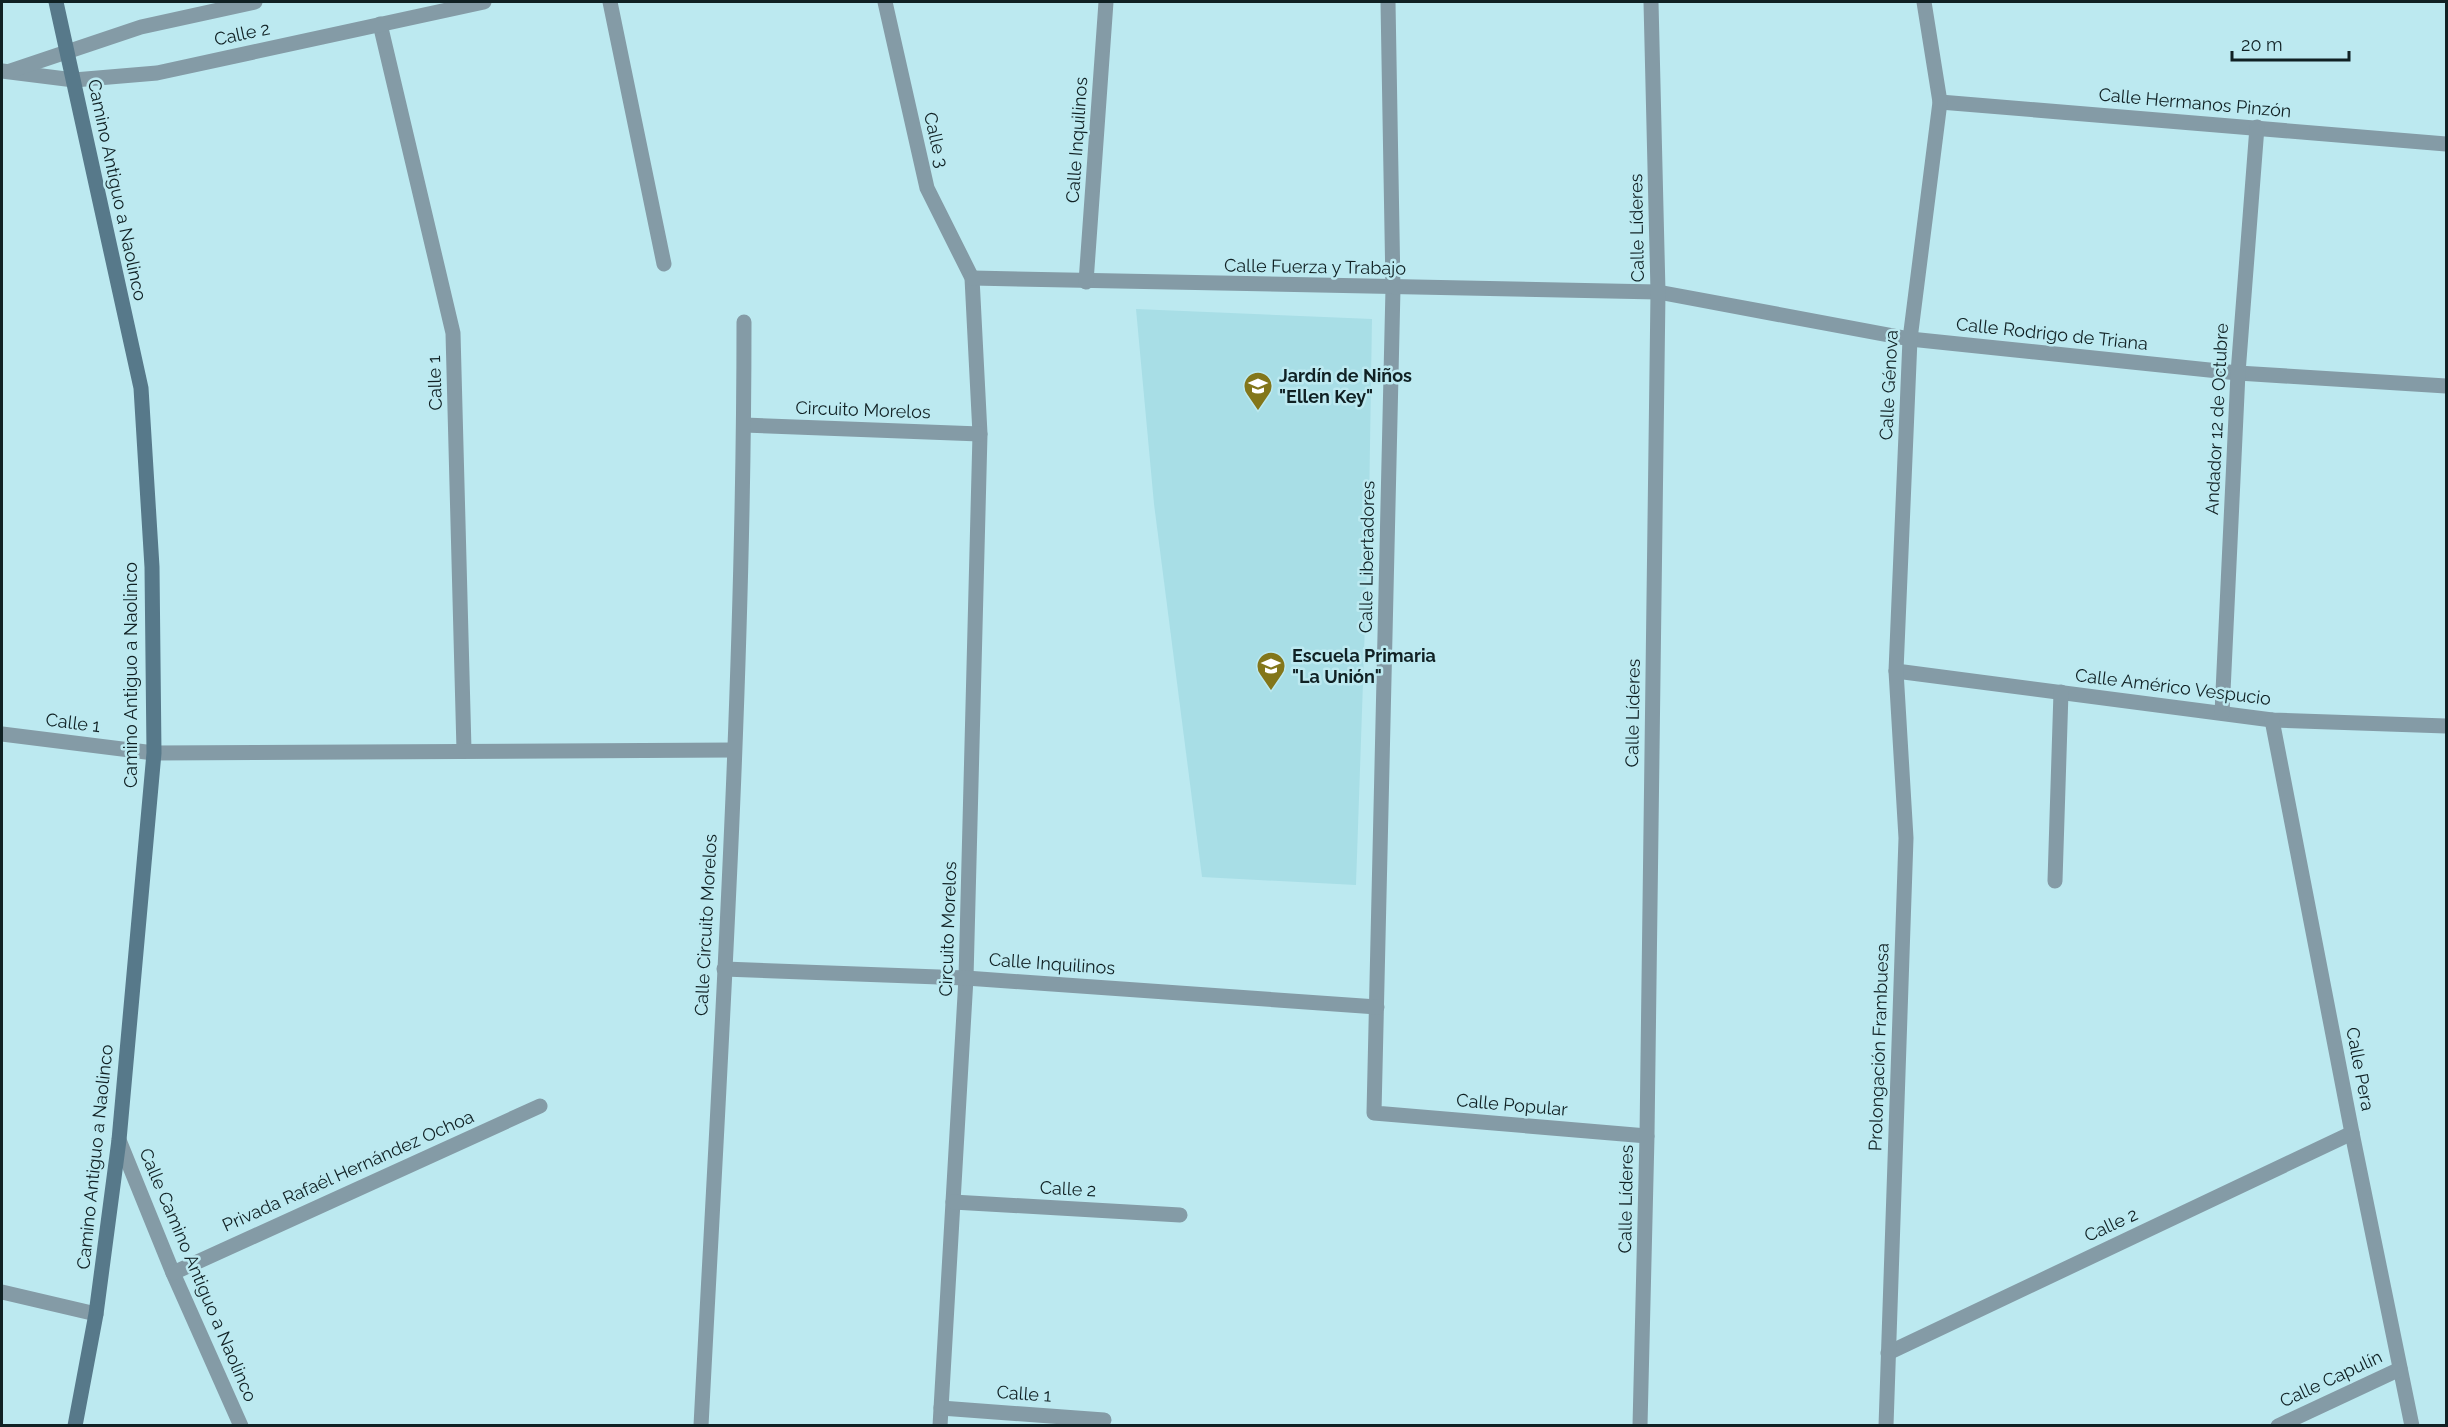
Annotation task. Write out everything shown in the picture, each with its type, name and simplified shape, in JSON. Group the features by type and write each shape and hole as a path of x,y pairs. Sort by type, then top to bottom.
{"main road":[{"name":"Camino Antiguo a Naolinco","path":"56,2 141,388 152,567 154,753 119,1140 96,1314 75,1425"}],"street":[{"name":"Calle 2","path":"4,72 141,27 255,2"},
{"name":"Calle 2","path":"4,72 74,80 157,72 484,2"},
{"path":"610,2 664,264"},
{"name":"Calle 3","path":"885,2 927,188 972,278"},
{"name":"Calle Inquilinos","path":"1086,282 1106,2"},
{"name":"Calle Libertadores","path":"1374,1113 1393,288 1388,2"},
{"name":"Calle Líderes","path":"1640,1425 1647,1136 1658,292 1651,2"},
{"name":"Calle Génova","path":"1896,671 1910,339 1940,102 1924,2"},
{"name":"Calle 1","path":"380,24 453,333 464,750"},
{"name":"Calle Hermanos Pinzón","path":"1940,102 2446,144"},
{"name":"Andador 12 de Octubre","path":"2222,713 2238,373 2257,127"},
{"name":"Calle Fuerza y Trabajo","path":"972,278 1658,292"},
{"name":"Circuito Morelos","path":"940,1425 966,978 980,434 972,278"},
{"name":"Calle Rodrigo de Triana","path":"1658,292 1910,339 2238,373 2446,386"},
{"name":"Calle Circuito Morelos","path":"701,1425 734,750 744,426 744,322"},
{"name":"Circuito Morelos","path":"744,426 980,434"},
{"name":"Calle Américo Vespucio","path":"1896,671 2272,720 2446,726"},
{"name":"Prolongación Frambuesa","path":"1886,1425 1905,838 1896,671"},
{"path":"2055,881 2061,692"},
{"name":"Calle Pera","path":"2272,720 2352,1133 2412,1425"},
{"name":"Calle 1","path":"2,734 154,753 734,750"},
{"name":"Calle Inquilinos","path":"724,969 966,978 1377,1006"},
{"name":"Privada Rafaél Hernández Ochoa","path":"172,1273 540,1106"},
{"name":"Calle Popular","path":"1374,1113 1647,1136"},
{"name":"Calle 2","path":"1888,1353 2352,1133"},
{"name":"Calle Camino Antiguo a Naolinco","path":"119,1140 172,1273 241,1425"},
{"name":"Calle 2","path":"953,1202 1180,1215"},
{"path":"2,1292 96,1314"},
{"name":"Calle Capulín","path":"2278,1425 2400,1368"},
{"name":"Calle 1","path":"941,1408 1104,1420"}],"shaded area":[{"name":"Escuela Primaria \"La Unión\"","path":"1136,309 1372,319 1369,508 1356,885 1202,877 1154,504"}],"place":[{"name":"Jardín de Niños \"Ellen Key\"","path":"1258,412"},
{"name":"Escuela Primaria \"La Unión\"","path":"1271,692"}]}
